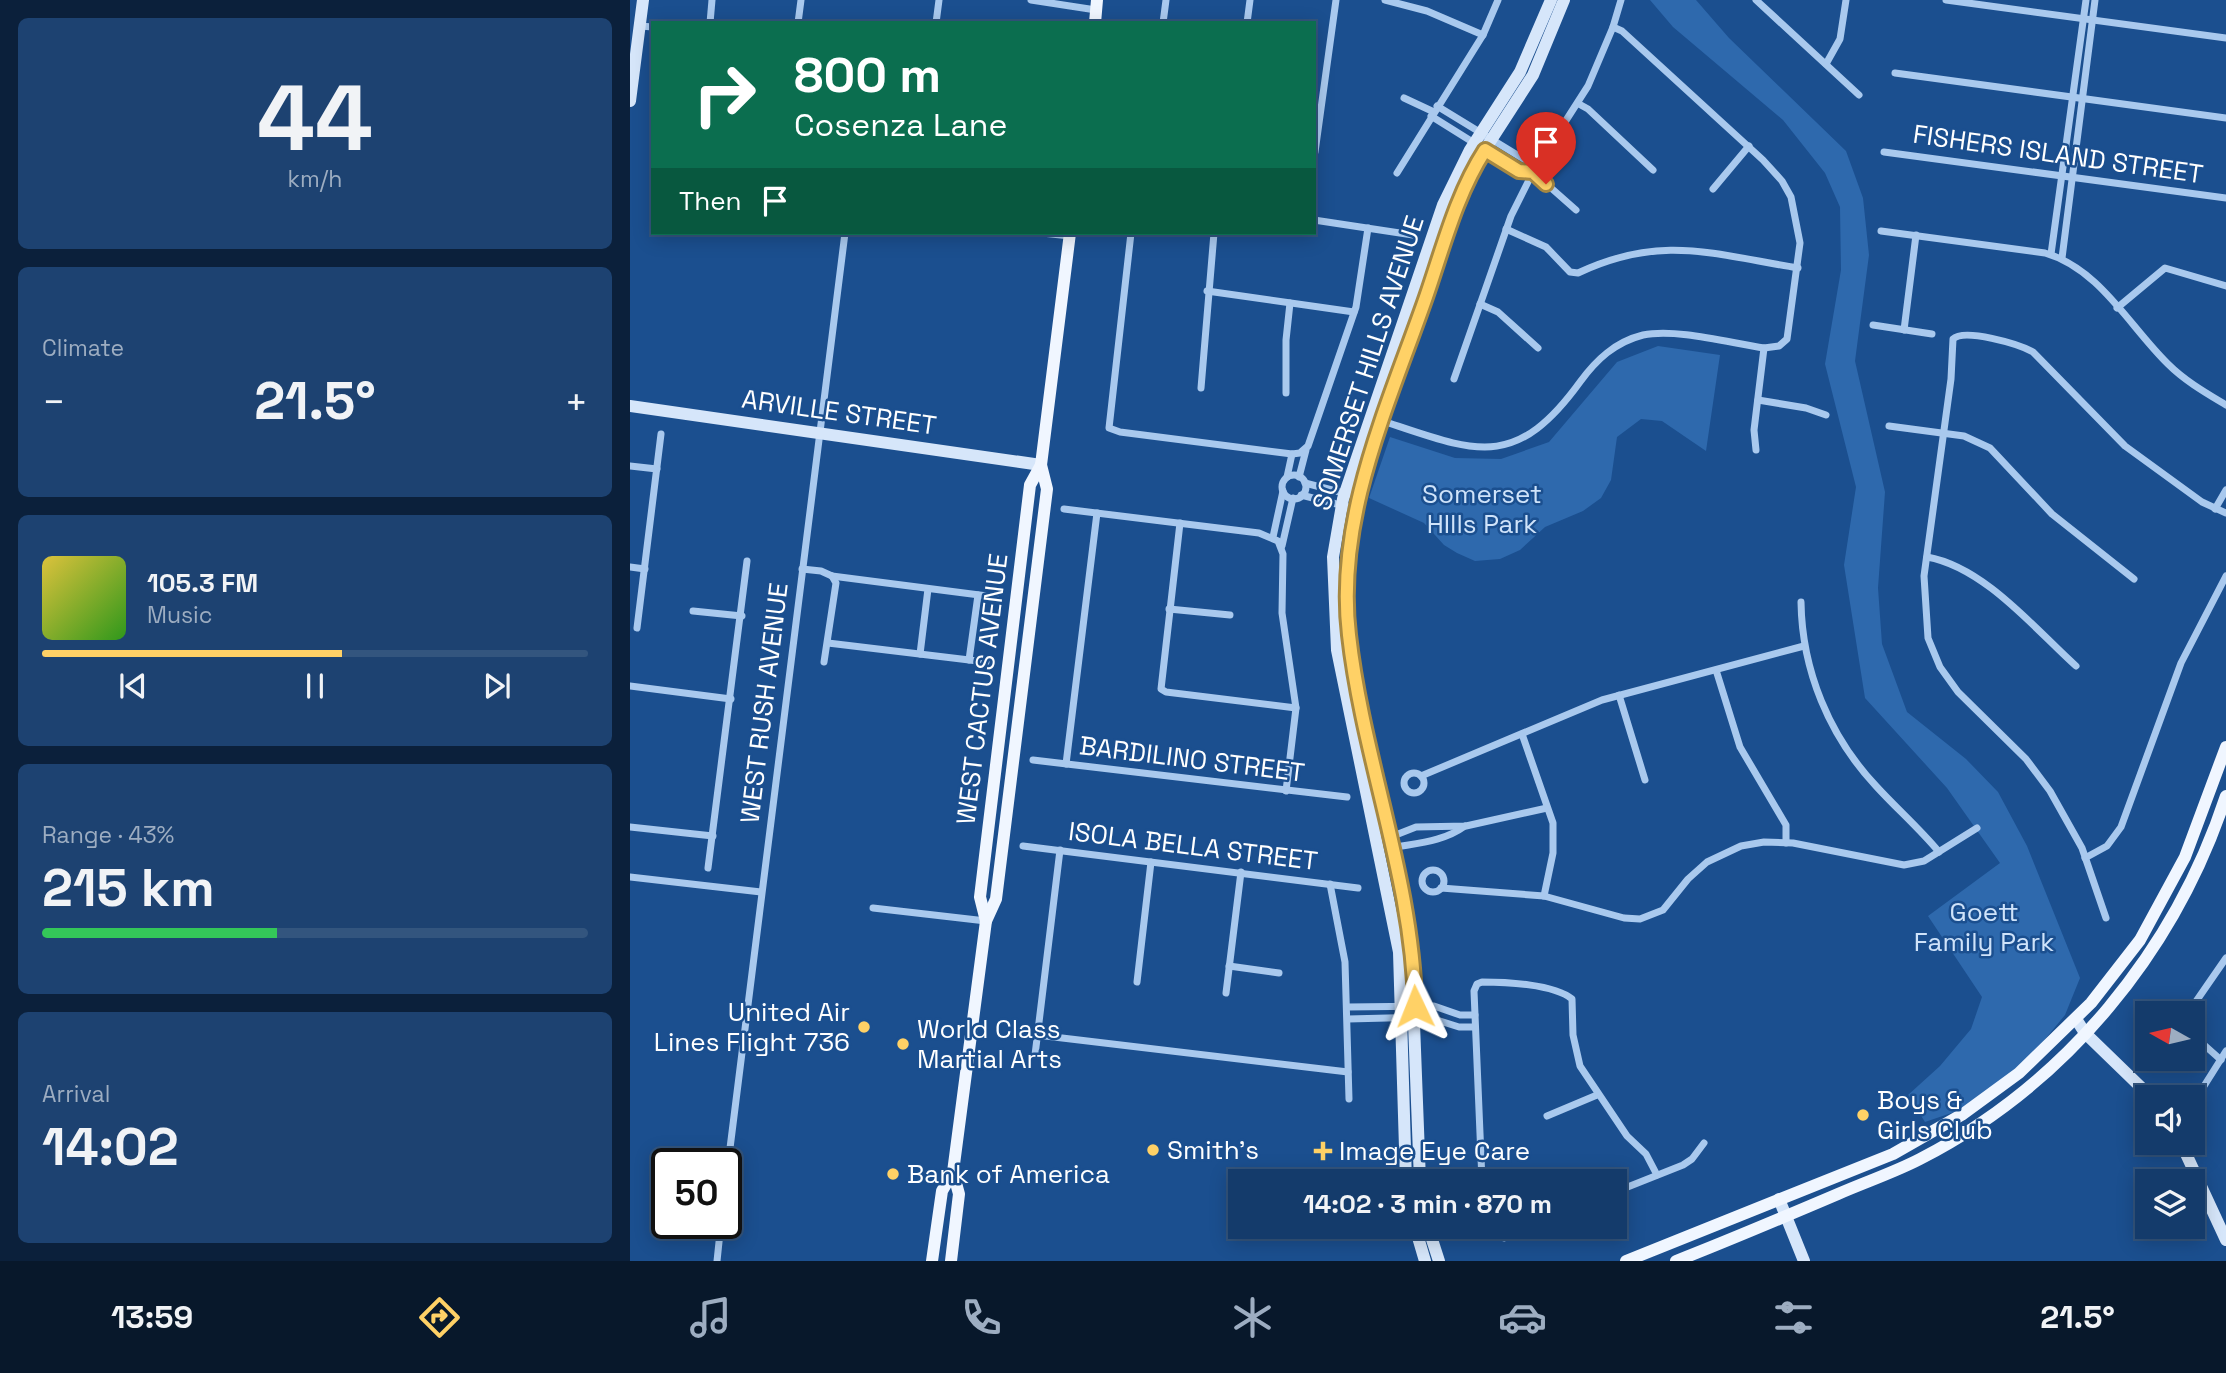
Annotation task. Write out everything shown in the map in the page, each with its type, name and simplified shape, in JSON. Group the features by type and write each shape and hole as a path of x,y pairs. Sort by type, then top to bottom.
{"main road":[{"path":"630,101 646,27 643,0"},
{"name":"SOMERSET HILLS AVENUE","path":"1408,1169 1411,1144 1411,945 1348,634 1346,568 1357,503 1377,419 1443,205 1482,142 1520,72 1550,0"},
{"name":"SOMERSET HILLS AVENUE","path":"1482,142 1533,75 1564,0"},
{"name":"WEST CACTUS AVENUE","path":"932,1261 942,1191 953,1172 986,920 996,899 1047,489 1041,465 1070,235"},
{"name":"ARVILLE STREET","path":"630,406 1041,465"},
{"name":"SOMERSET HILLS AVENUE","path":"1377,419 1344,499 1333,557 1334,631 1395,925 1409,1012"},
{"path":"1626,1261 1871,1164 1947,1125 2019,1073 2076,1019 2122,965 2157,912 2185,857 2210,796 2226,747"},
{"path":"1676,1261 1900,1169 1982,1122 2040,1078 2085,1033 2138,971 2197,871 2225,801"},
{"path":"2076,1019 2085,1033 2139,1085"},
{"name":"SOMERSET HILLS AVENUE","path":"1411,1144 1417,1169"},
{"path":"2187,1155 2226,1240"},
{"name":"WEST CACTUS AVENUE","path":"951,1261 959,1194 953,1172"},
{"path":"1779,1199 1804,1261"},
{"path":"1419,1239 1425,1261"},
{"path":"1432,1239 1439,1261"}],"street":[{"path":"710,21 712,0"},
{"path":"798,21 801,0"},
{"path":"936,21 939,0"},
{"path":"1031,0 1096,11"},
{"path":"1163,21 1166,0"},
{"path":"1247,21 1250,0"},
{"path":"1316,145 1336,0"},
{"path":"1385,0 1427,10 1483,35"},
{"path":"1397,173 1483,35 1498,0"},
{"path":"1454,379 1506,229 1533,172 1578,104 1613,27 1621,0"},
{"path":"1756,0 1859,95"},
{"path":"1826,64 1839,39 1846,0"},
{"path":"1946,0 2226,38"},
{"path":"2086,0 2088,19"},
{"path":"2051,254 2067,176 2088,19 2095,0"},
{"path":"1377,419 1457,445 1504,445 1527,437 1544,426 1596,361 1626,341 1645,335 1667,334 1764,348 1783,344 1788,334 1801,243 1791,197 1773,171 1749,146 1622,31 1613,27"},
{"path":"1895,73 2226,118"},
{"path":"1404,98 1434,111 1482,142 1527,161 1533,172 1576,210"},
{"path":"1578,104 1588,109 1653,170"},
{"path":"1434,111 1482,142 1519,171 1533,172"},
{"path":"1713,189 1749,146"},
{"name":"FISHERS ISLAND STREET","path":"1884,152 2226,198"},
{"path":"2062,258 2067,176"},
{"path":"1316,220 1413,234"},
{"path":"1286,791 1296,708 1282,613 1278,541 1283,491 1354,312 1368,228"},
{"path":"1506,229 1546,247 1570,272 1578,273 1611,258 1649,250 1687,250 1798,268"},
{"path":"1881,231 2051,254 2062,258 2085,273 2169,365 2226,405"},
{"name":"WEST RUSH AVENUE","path":"730,1148 845,235"},
{"path":"1131,235 1109,428 1120,432 1299,452"},
{"path":"1200,388 1214,235"},
{"path":"1904,330 1916,235"},
{"path":"2118,307 2165,268 2226,286"},
{"path":"1207,291 1354,312"},
{"path":"1286,393 1286,340 1290,303"},
{"path":"1480,304 1498,312 1538,348"},
{"path":"1873,325 1932,334"},
{"path":"2106,918 2085,858 2050,790 2026,759 1970,706 1940,667 1925,623 1923,590 1954,355 1952,342 1956,335 1966,333 2005,341 2033,352 2125,446 2202,502 2226,513"},
{"path":"1756,450 1754,430 1764,348"},
{"path":"1758,400 1806,408 1826,415"},
{"path":"1889,426 1969,438 1990,448 2045,508 2134,579"},
{"path":"637,628 661,435"},
{"path":"1278,541 1302,480 1299,452"},
{"path":"630,466 657,469"},
{"path":"1287,477 1302,480 1357,503"},
{"path":"2215,509 2226,490"},
{"path":"1283,491 1297,497 1344,499 1357,503"},
{"path":"1064,509 1180,523 1278,541"},
{"path":"1066,764 1097,513"},
{"path":"1180,523 1161,689 1296,708"},
{"path":"1927,557 1949,562 1973,575 2076,666"},
{"path":"708,868 747,561"},
{"path":"630,567 645,569"},
{"path":"802,569 821,570 832,576 995,597"},
{"path":"824,662 836,583 832,576"},
{"path":"2085,858 2107,846 2121,827 2174,681 2226,576"},
{"path":"920,654 929,589"},
{"path":"969,660 978,595"},
{"path":"1801,602 1804,646 1822,702 1843,743 1876,786 1940,852"},
{"path":"1169,609 1230,615"},
{"path":"692,611 742,616"},
{"path":"828,643 986,663"},
{"path":"1421,776 1583,706 1804,646"},
{"path":"1716,670 1740,747 1786,825 1786,843"},
{"path":"630,686 731,699"},
{"path":"1619,695 1645,780"},
{"path":"1522,734 1553,822 1554,844 1544,896"},
{"name":"BARDILINO STREET","path":"1033,760 1347,797"},
{"path":"2210,796 2225,801"},
{"path":"1390,843 1416,827 1466,826 1547,808"},
{"path":"1378,845 1420,845 1454,834 1466,826"},
{"path":"630,827 713,836"},
{"path":"1441,888 1544,896 1624,918 1649,917 1663,910 1688,879 1719,855 1753,843 1786,843 1904,865 1918,864 1977,828"},
{"name":"ISOLA BELLA STREET","path":"1023,846 1358,888"},
{"path":"1035,1055 1060,850"},
{"path":"1137,982 1151,862"},
{"path":"1226,993 1241,872"},
{"path":"630,877 761,892"},
{"path":"1330,884 1344,955 1348,1007 1349,1099"},
{"path":"873,908 986,920"},
{"path":"2196,1001 2226,958"},
{"path":"1229,966 1279,973"},
{"path":"1481,1169 1475,1027 1477,984 1520,984 1557,992 1572,999 1576,1052 1597,1095 1627,1136 1646,1154 1657,1175"},
{"path":"1348,1019 1409,1012 1434,1006 1460,1015 1475,1015"},
{"path":"1348,1007 1409,1012 1459,1027 1475,1027"},
{"path":"1037,1035 1349,1072"},
{"path":"2205,1046 2221,1060"},
{"path":"2205,1085 2226,1052"},
{"path":"1546,1116 1597,1095"},
{"path":"1627,1187 1692,1160 1704,1143"},
{"path":"717,1261 719,1239"}],"green space":[{"name":"Goett Family Park","path":"1650,0 1696,0 1729,38 1846,151 1863,198 1869,255 1855,361 1885,492 1878,588 1882,644 1907,712 1966,759 1998,792 2027,846 2080,978 2065,1015 2018,1072 1972,1106 1925,1122 1908,1095 1940,1066 1971,1029 1982,997 1928,916 2000,863 1947,788 1865,698 1844,565 1856,487 1825,364 1841,270 1840,207 1825,173 1783,120 1673,27"},
{"name":"Somerset HIlls Park","path":"1658,346 1720,355 1706,451 1662,421 1641,419 1617,437 1611,480 1601,498 1583,511 1545,527 1520,550 1500,559 1475,561 1444,545 1424,523 1369,498 1390,437 1455,458 1501,459 1549,442 1617,362"}],"place":[{"name":"United Air Lines Flight 736","path":"864,1027"},
{"name":"World Class Martial Arts","path":"903,1044"},
{"name":"Boys & Girls Club","path":"1863,1115"},
{"name":"Smith's","path":"1153,1150"},
{"name":"Image Eye Care","path":"1323,1151"},
{"name":"Bank of America","path":"893,1174"}],"route":[{"path":"1415,1006 1407,921 1351,651 1346,612 1349,542 1366,471 1459,202 1474,169 1485,150 1519,171 1533,172 1546,184"}]}
